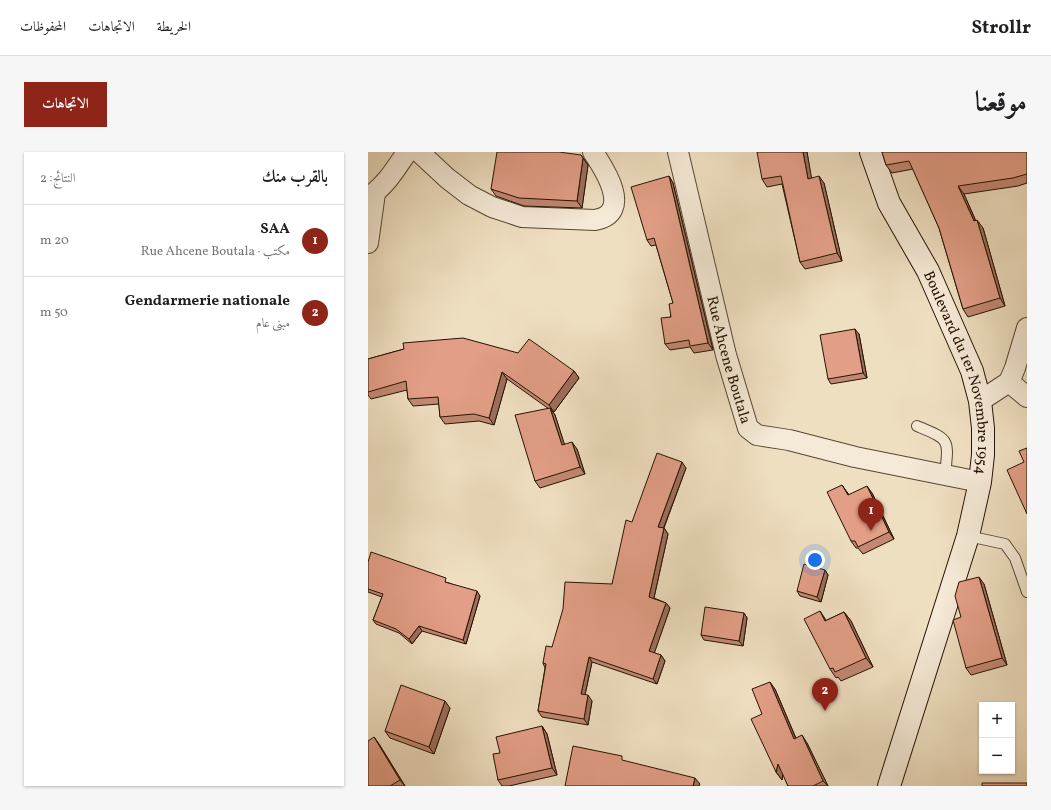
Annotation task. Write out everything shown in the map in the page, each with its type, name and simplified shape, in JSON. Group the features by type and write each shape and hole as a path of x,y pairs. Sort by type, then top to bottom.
{"main road":[{"name":"Boulevard du 1er Novembre 1954","path":"871,152 889,203 928,271 972,371 980,401 983,428 980,482 968,536 889,786"}],"street":[{"path":"368,243 372,195 407,152"},
{"path":"419,152 447,178 469,195 492,207 522,217 595,220 602,219 611,212 614,196 610,180 593,152"},
{"name":"Rue Ahcene Boutala","path":"678,152 726,355 748,428 757,435 789,440 855,457 980,482"},
{"path":"980,401 1009,382 1015,368 1027,328"},
{"path":"1009,382 1027,397"}],"lane":[{"path":"917,426 941,436 945,440 948,449 945,475"},
{"path":"968,536 1005,544 1015,558 1027,592"}],"building":[{"path":"497,152 559,152 581,155 583,158 577,201 519,198 491,189"},
{"path":"757,152 803,152 808,179 819,176 837,253 800,262 781,176 762,179"},
{"path":"882,152 1027,152 1027,174 1013,178 958,186 974,221 977,220 1000,298 963,309 939,228 909,161 886,165"},
{"path":"669,176 708,343 690,346 689,340 665,344 661,318 671,317 669,304 673,303 654,238 647,240 631,187"},
{"path":"855,329 863,373 828,379 820,335"},
{"path":"463,338 518,353 529,339 574,371 549,405 502,372 489,418 474,414 440,417 438,397 408,399 406,381 368,392 368,359 404,349 403,343"},
{"path":"550,408 562,445 572,442 580,467 535,481 515,415"},
{"path":"1027,448 1027,514 1007,470 1024,462 1019,451"},
{"path":"657,453 682,462 658,527 664,528 649,597 666,603 649,651 661,655 653,679 589,657 581,694 588,695 584,719 538,711 546,664 543,663 546,646 552,647 563,609 565,582 612,584 626,520 632,522"},
{"path":"842,485 848,495 867,486 889,532 858,547 855,541 851,541 827,492"},
{"path":"371,552 446,578 445,582 477,591 463,640 419,626 409,639 396,629 373,620 383,594 368,589 368,562"},
{"path":"804,564 825,570 817,597 797,591"},
{"path":"979,577 1002,658 966,668 953,620 961,617 955,596 959,582"},
{"path":"705,607 744,613 739,641 701,635"},
{"path":"820,611 825,621 844,612 866,658 835,672 833,668 830,669 804,619"},
{"path":"770,682 794,739 802,735 823,781 813,786 788,786 778,764 776,772 751,719 762,714 752,689"},
{"path":"401,685 445,701 429,747 385,731"},
{"path":"542,726 552,768 498,780 493,754 500,753 496,737"},
{"path":"374,737 400,780 390,786 368,786 368,741"},
{"path":"573,746 622,756 622,760 695,778 693,786 565,786"},
{"path":"982,783 1027,783 1027,786 982,786"}],"place":[{"name":"SAA","path":"871,531"},
{"name":"Gendarmerie nationale","path":"825,711"}]}
